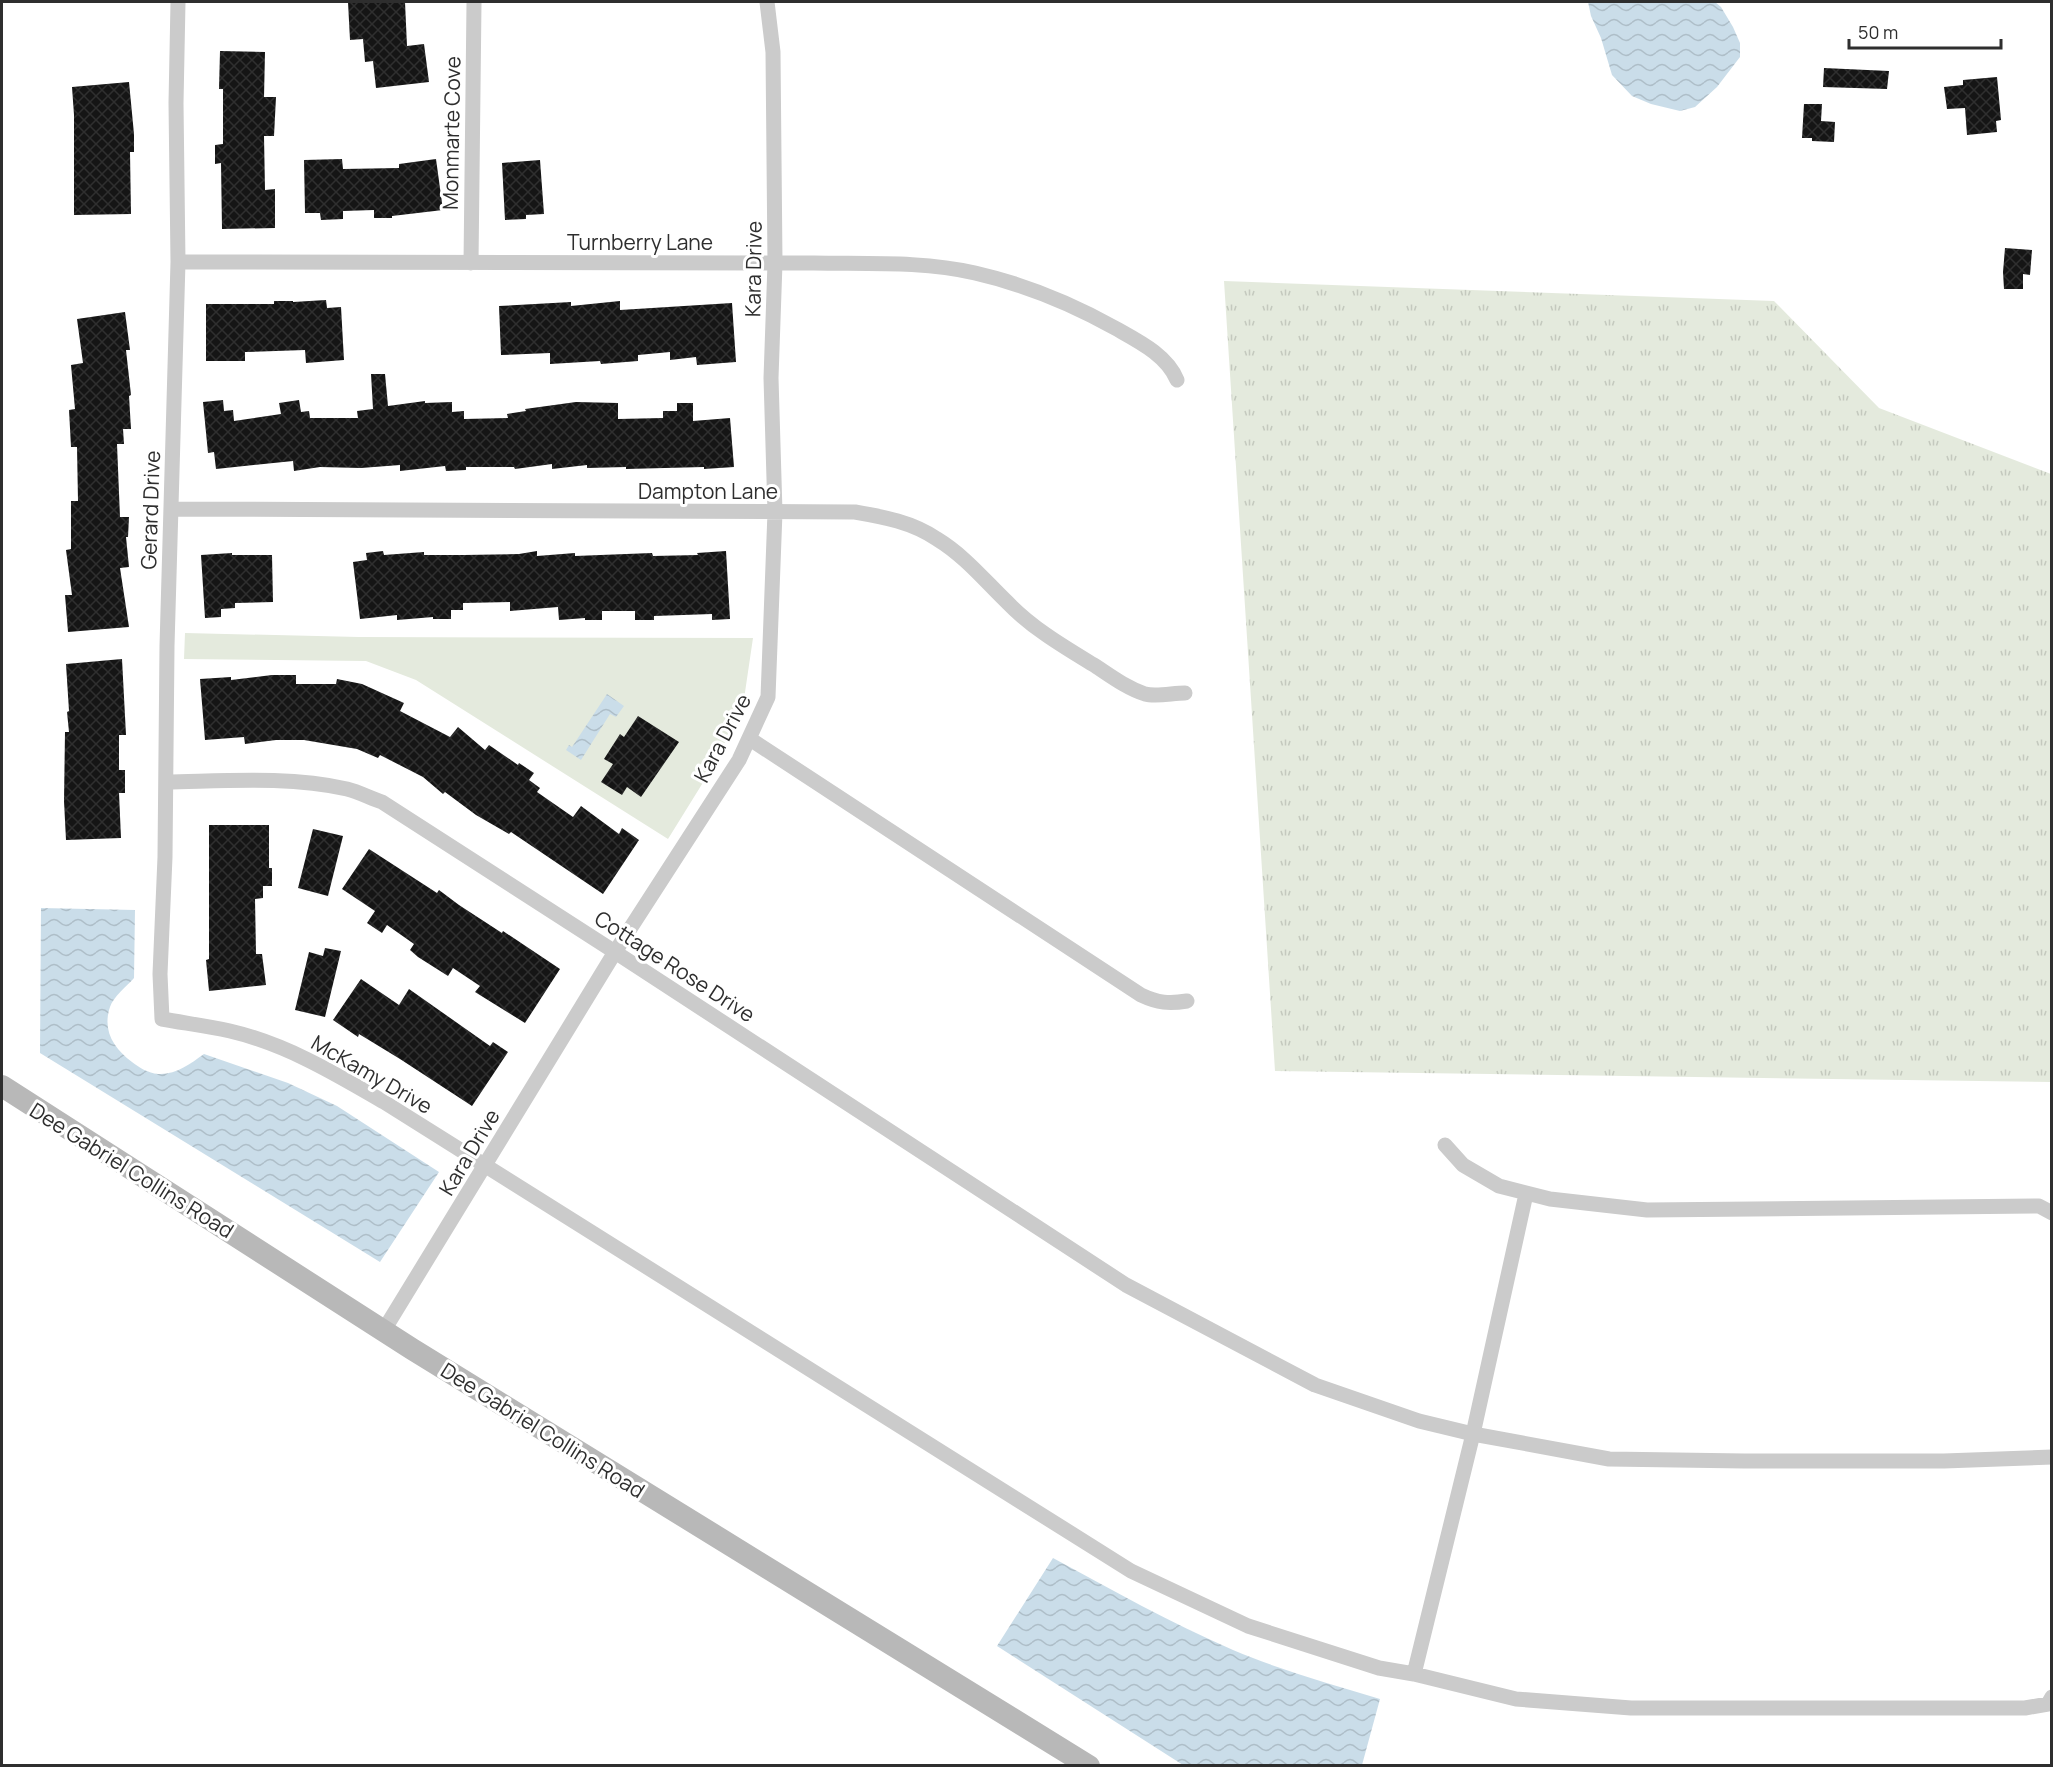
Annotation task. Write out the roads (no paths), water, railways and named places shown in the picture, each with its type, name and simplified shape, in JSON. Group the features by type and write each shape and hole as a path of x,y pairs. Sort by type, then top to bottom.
{"street":[{"name":"Gerard Drive","path":"162,1019 160,974 178,262 176,103 178,2"},
{"name":"Kara Drive","path":"384,1330 615,952 739,760 768,697 775,513 771,378 775,263 773,52 767,2"},
{"name":"Monmarte Cove","path":"471,263 474,3"},
{"name":"Turnberry Lane","path":"178,262 775,263 895,264 939,268 974,273 1013,284 1074,308 1137,340 1163,360 1178,380"},
{"name":"Dampton Lane","path":"172,508 855,512 891,518 915,526 936,538 981,574 1008,604 1039,629 1130,688 1147,694 1185,693"},
{"path":"750,739 1141,995 1155,1002 1169,1005 1187,1001"},
{"name":"Cottage Rose Drive","path":"166,782 275,781 314,784 348,789 382,802 1126,1286 1315,1385 1419,1421 1473,1434 1609,1459 1944,1461 2052,1457"},
{"name":"McKamy Drive","path":"162,1019 231,1031 324,1066 1131,1571 1248,1626 1379,1668 1414,1674 1516,1699 1631,1708 2025,1708 2048,1704 2052,1697"},
{"name":"Dee Gabriel Collins Road","path":"2,1086 442,1368 1089,1766"},
{"path":"1445,1145 1463,1165 1499,1186 1550,1199 1647,1210 2039,1206 2052,1213"},
{"path":"1414,1674 1473,1434 1526,1194"}],"water":[{"path":"1588,2 1715,2 1721,7 1733,27 1740,43 1740,57 1717,87 1695,107 1680,111 1651,104 1632,96 1612,75"},
{"path":"607,694 624,706 616,717 610,714 581,760 566,750 569,745 572,747"},
{"path":"41,908 135,910 134,978 112,1003 108,1024 115,1045 138,1066 154,1073 171,1073 204,1054 288,1083 337,1106 439,1172 380,1262 40,1053"},
{"path":"1053,1558 1164,1617 1233,1650 1287,1670 1380,1699 1362,1765 1183,1765 997,1646"}]}
